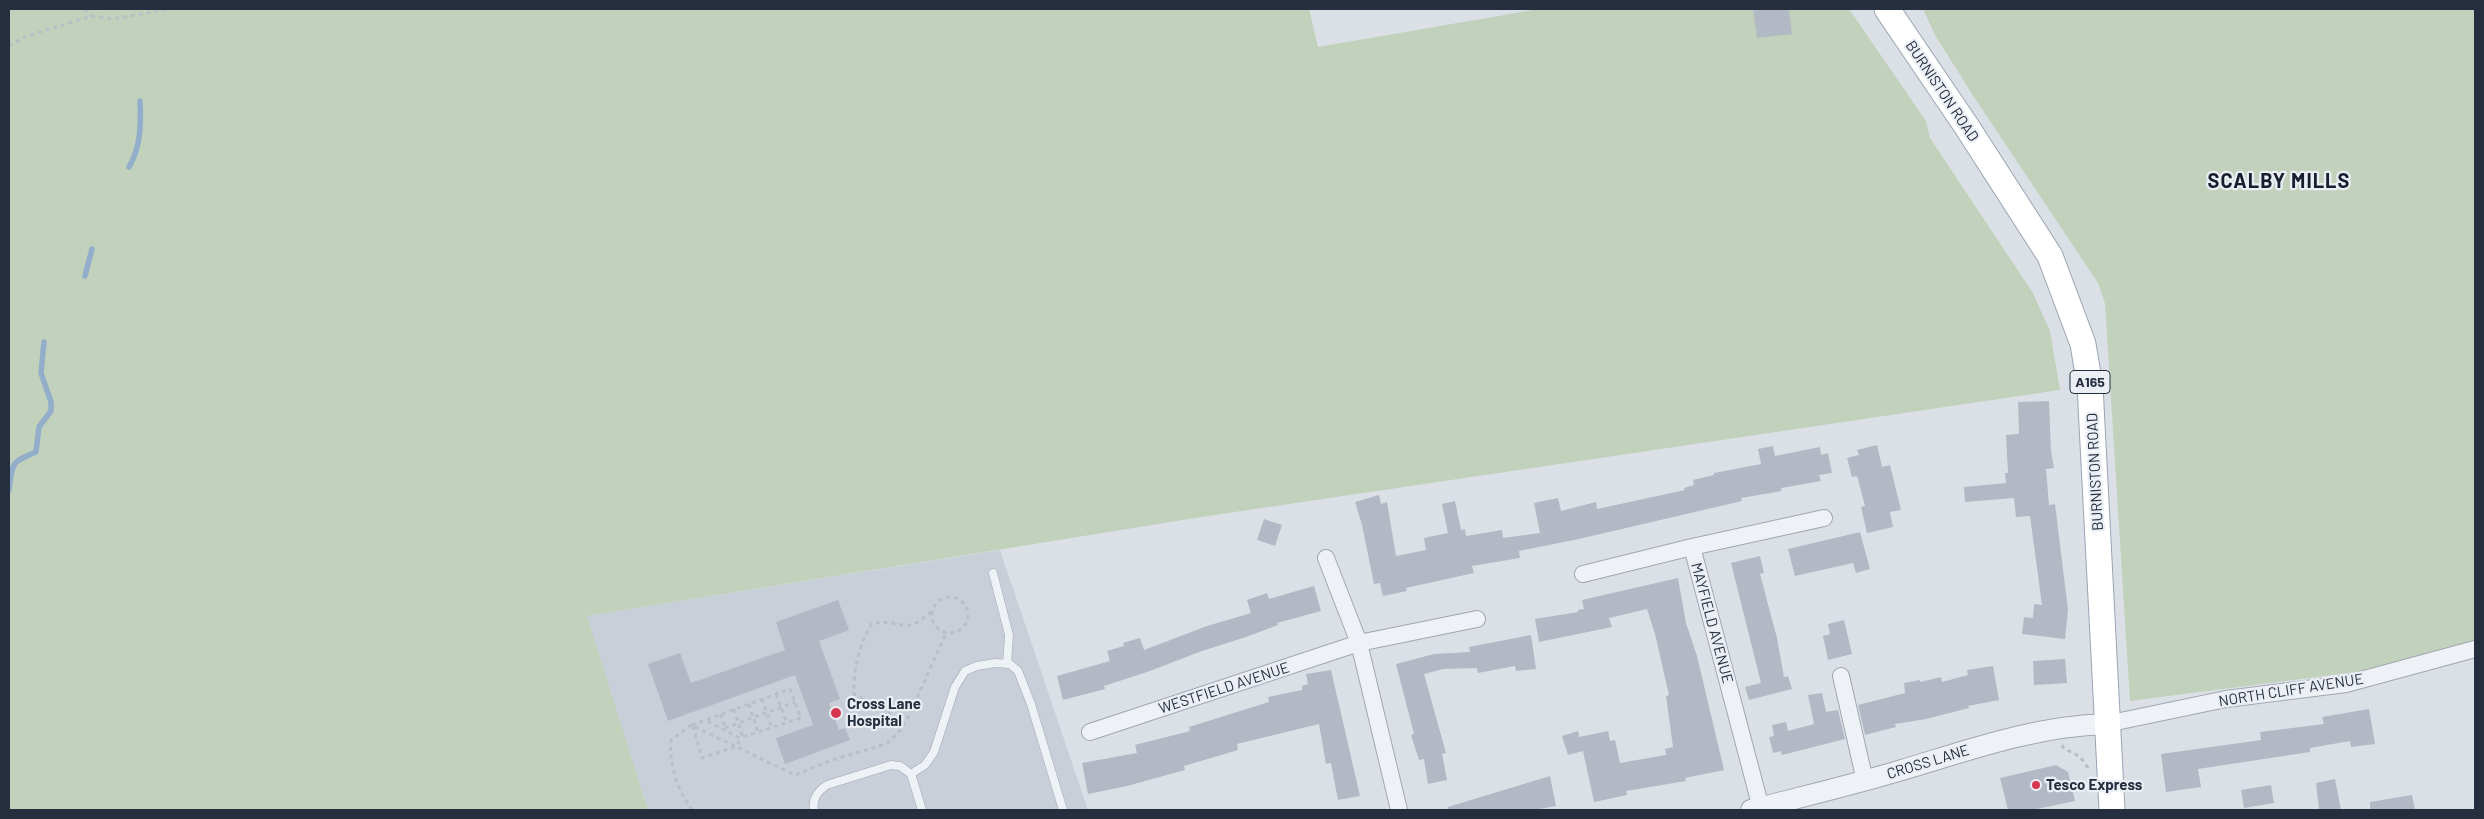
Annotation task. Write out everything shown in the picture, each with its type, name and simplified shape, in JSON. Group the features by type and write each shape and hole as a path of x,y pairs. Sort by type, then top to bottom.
{"main road":[{"name":"BURNISTON ROAD","path":"1887,9 1968,127 2050,256 2083,344 2090,386 2106,724 2112,810"}],"street":[{"path":"1692,548 1824,518"},
{"name":"MAYFIELD AVENUE","path":"1583,574 1692,548 1756,809"},
{"path":"1326,558 1359,643 1399,810"},
{"name":"WESTFIELD AVENUE","path":"1090,732 1359,643 1477,619"},
{"name":"NORTH CLIFF AVENUE","path":"2106,724 2226,699 2346,684 2475,649"},
{"path":"1841,676 1865,781"},
{"name":"CROSS LANE","path":"1756,809 1865,781 1983,746 2060,728 2106,724"}],"lane":[{"path":"993,573 1009,635 1007,664"},
{"path":"911,774 925,766 934,752 955,686 964,671 977,666 1007,664 1018,670 1025,688 1063,810"},
{"path":"814,810 814,800 819,790 827,785 891,765 900,766 911,774 922,810"}],"path":[{"path":"84,9 92,16"},
{"path":"9,46 27,36 92,16 113,20 169,9"},
{"path":"903,725 888,712 854,694 854,684 863,637 872,623 879,622 906,627 924,618 940,600 951,597 962,601 966,606 968,611 967,623 958,632 946,633 936,627 933,621 933,610"},
{"path":"692,725 795,775 832,760 886,744 903,725 946,633"},
{"path":"692,725 702,758 737,746 742,738 800,718 790,689 692,725 670,740 670,758 680,793 692,810"},
{"path":"776,694 787,723"},
{"path":"762,699 772,728"},
{"path":"725,729 795,702"},
{"path":"749,704 758,733"},
{"path":"734,709 742,738"},
{"path":"721,714 725,729"},
{"path":"705,720 742,738"},
{"path":"2060,728 2064,749 2076,754 2083,760 2088,769"}],"shaded area":[{"name":"Cross Lane Hospital","path":"1000,550 1088,810 648,810 586,616"}],"green space":[{"path":"9,9 1309,9 1318,47 1539,9 1849,9 1926,121 1930,138 2033,293 2050,331 2060,390 1208,516 587,616 648,810 9,810"},
{"path":"1923,9 2475,9 2475,640 2364,671 2130,701 2105,304 2098,283 1972,94 1935,35"}],"building":[{"path":"1753,9 1789,9 1792,34 1757,38"},
{"path":"2049,401 2051,451 2054,468 2046,469 2049,505 2055,504 2068,610 2065,639 2022,634 2024,617 2033,618 2034,604 2042,605 2030,516 2016,517 2014,498 1965,502 1964,487 2006,483 2005,473 2008,473 2006,435 2019,434 2018,402"},
{"path":"1877,445 1882,467 1890,465 1901,510 1890,512 1893,527 1867,533 1861,507 1865,506 1857,476 1852,477 1847,458 1859,455 1857,450"},
{"path":"1773,446 1775,456 1820,447 1821,455 1828,453 1832,473 1819,475 1821,481 1781,488 1782,491 1741,498 1742,501 1519,551 1520,558 1472,566 1474,573 1406,588 1407,591 1383,596 1380,583 1374,584 1362,525 1355,502 1379,495 1381,504 1387,502 1396,556 1426,550 1424,538 1448,533 1442,504 1455,501 1461,530 1465,529 1466,536 1502,530 1503,538 1540,533 1534,503 1558,498 1561,511 1596,502 1597,509 1685,490 1684,488 1694,485 1693,480 1714,475 1714,473 1761,464 1758,449"},
{"path":"1264,519 1282,525 1275,546 1257,540"},
{"path":"1860,532 1870,569 1856,573 1853,563 1795,576 1788,549"},
{"path":"1760,556 1764,573 1760,574 1777,638 1784,677 1788,676 1792,689 1749,700 1745,687 1761,683 1731,563"},
{"path":"1678,578 1686,623 1697,656 1724,770 1685,778 1686,781 1626,791 1627,795 1594,802 1583,751 1568,755 1562,736 1578,731 1579,737 1608,731 1610,741 1615,740 1620,763 1666,755 1665,749 1673,747 1666,696 1669,695 1655,634 1647,609 1609,618 1612,627 1539,642 1535,619 1578,612 1578,610 1584,609 1582,600"},
{"path":"1314,586 1321,611 1277,623 1278,625 1246,637 1104,686 1105,689 1063,700 1057,676 1110,661 1107,651 1124,646 1123,643 1140,638 1144,650 1207,626 1251,613 1247,600 1267,593 1269,599"},
{"path":"838,600 849,630 819,641 840,699 829,703 839,730 845,728 850,740 785,764 776,738 813,725 795,675 668,721 648,664 680,653 691,683 785,650 776,622"},
{"path":"1844,620 1852,654 1828,660 1823,636 1830,634 1828,624"},
{"path":"1531,635 1536,669 1516,671 1515,666 1478,673 1477,668 1443,669 1424,674 1446,753 1442,754 1447,780 1428,784 1424,759 1419,760 1411,735 1414,734 1396,664 1434,654 1470,652 1469,647"},
{"path":"2065,659 2067,683 2034,685 2033,661"},
{"path":"1993,666 1999,700 1968,706 1969,708 1926,719 1895,724 1896,727 1865,735 1858,705 1905,693 1904,683 1920,680 1920,682 1941,677 1942,682 1968,675 1967,670"},
{"path":"1331,670 1360,796 1338,800 1331,763 1326,764 1319,724 1237,744 1238,750 1184,766 1185,770 1127,786 1088,794 1082,763 1137,753 1135,745 1190,731 1189,727 1269,702 1268,697 1302,690 1302,686 1308,684 1306,674"},
{"path":"1822,693 1826,712 1838,710 1845,739 1782,755 1781,751 1773,753 1769,737 1774,736 1772,725 1786,722 1788,731 1814,724 1808,695"},
{"path":"2369,709 2375,744 2351,747 2350,741 2310,748 2310,752 2198,769 2201,787 2166,792 2161,754 2261,740 2260,732 2324,724 2322,717"},
{"name":"Tesco Express","path":"2056,765 2068,772 2075,801 2032,810 2008,810 2000,778"},
{"path":"1550,776 1556,806 1534,810 1448,810 1448,807"},
{"path":"2335,779 2341,810 2319,810 2316,783"},
{"path":"2271,785 2274,803 2244,808 2241,790"},
{"path":"2412,795 2415,810 2370,810 2370,802"}],"waterway":[{"path":"129,167 138,143 140,101"},
{"path":"85,276 92,249"},
{"path":"9,490 14,465 17,461 36,452 39,427 51,411 51,402 41,373 44,342"}],"place":[{"name":"Cross Lane Hospital","path":"836,713"},
{"name":"Tesco Express","path":"2036,785"}],"district":[{"name":"SCALBY MILLS","path":"2279,181"}]}
